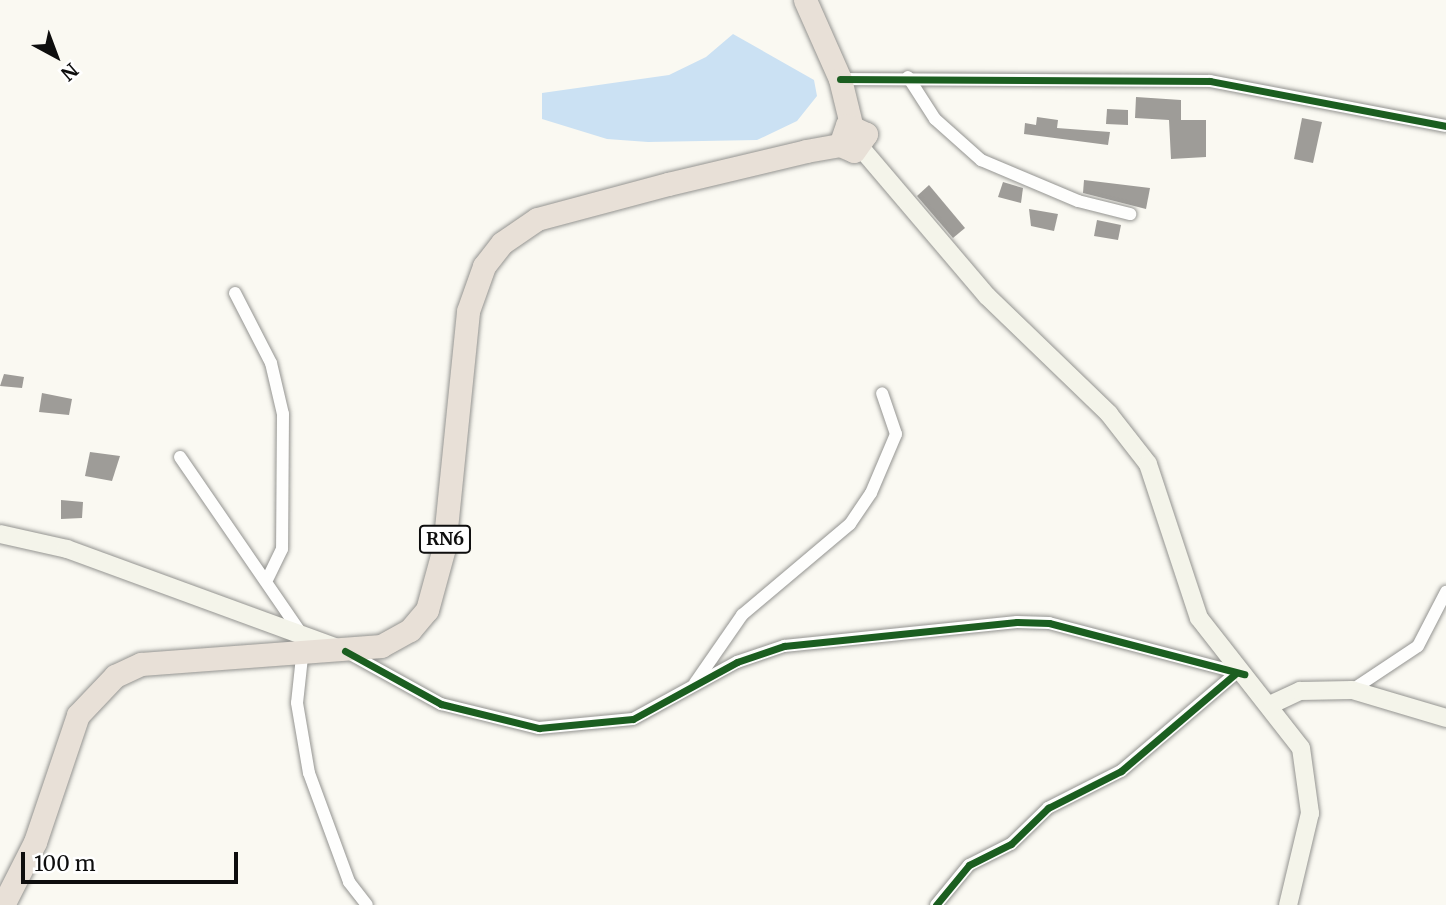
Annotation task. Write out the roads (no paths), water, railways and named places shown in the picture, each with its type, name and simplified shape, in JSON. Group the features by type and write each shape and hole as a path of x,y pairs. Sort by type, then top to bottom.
{"highway":[{"path":"805,0 840,79 850,139"},
{"name":"RN6","path":"3,905 35,842 69,733 100,688 141,664 302,657 381,646 410,630 436,586 468,311 484,266 502,243 537,219 850,139"}],"main road":[{"path":"850,139 987,296 1131,439 1163,501 1199,618 1240,674 1272,704 1301,748 1309,779 1310,813 1288,905"},
{"path":"0,534 67,549 299,629 345,651"},
{"path":"1272,704 1300,691 1352,691 1446,718"}],"street":[{"path":"840,79 908,77 1210,81 1446,126"},
{"path":"908,77 934,119 981,160 1078,201 1129,214"},
{"path":"235,293 271,363 283,414 282,549 268,578"},
{"path":"693,685 742,615 840,533 871,494 896,434 882,393"},
{"path":"180,457 217,518 268,578 299,629"},
{"path":"1352,691 1418,646 1446,592"},
{"path":"345,651 441,704 539,728 621,723 693,685 784,646 1034,621 1240,674"},
{"path":"302,657 297,703 309,773 349,882 367,905"},
{"path":"936,905 970,865 1011,844 1048,808 1121,771 1240,674"}],"water":[{"path":"733,34 814,80 817,96 797,121 757,140 648,142 607,139 542,119 542,93 669,75 706,57"}]}
